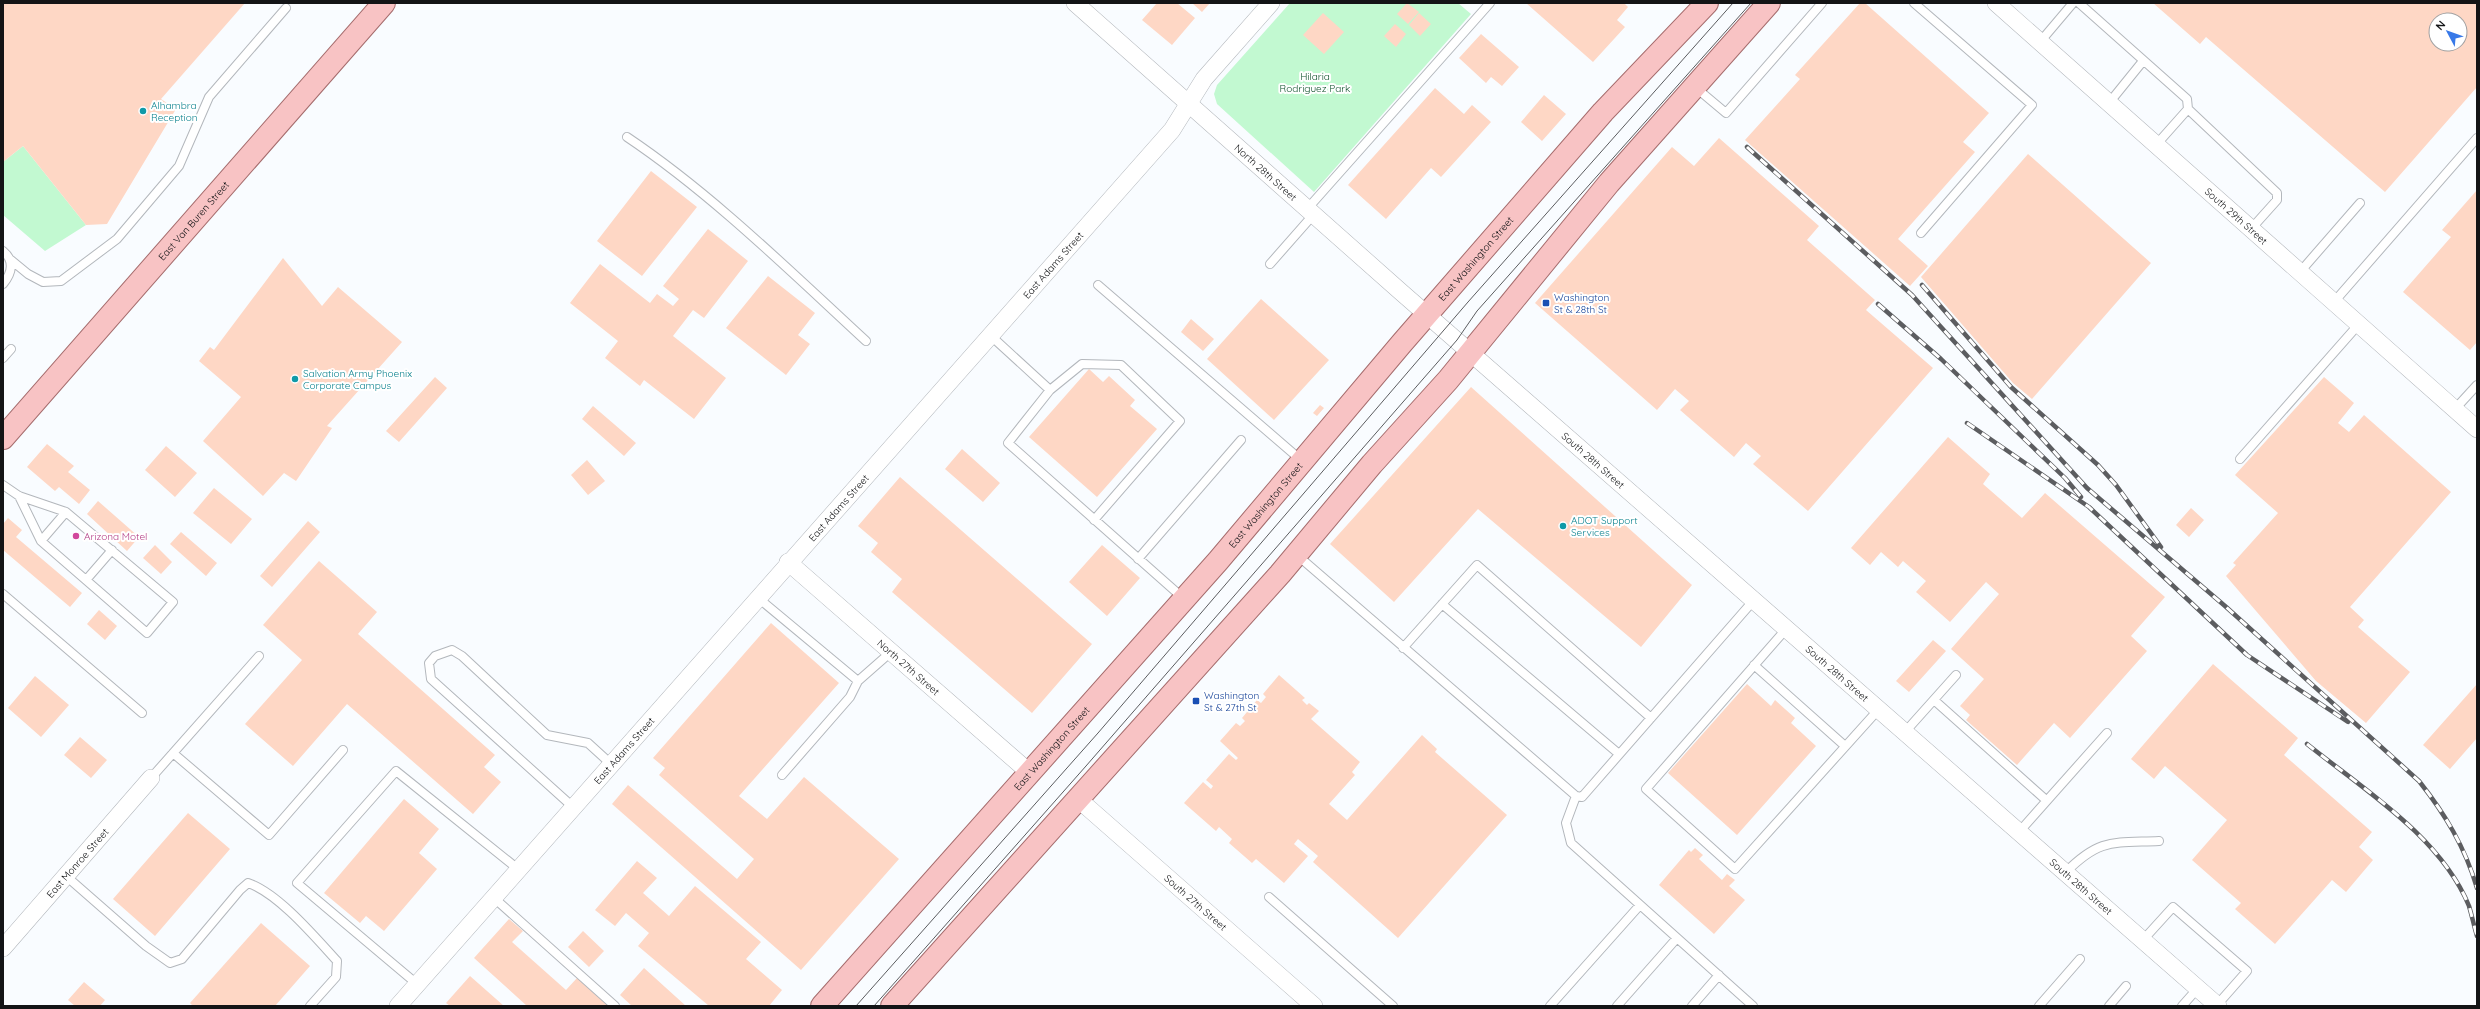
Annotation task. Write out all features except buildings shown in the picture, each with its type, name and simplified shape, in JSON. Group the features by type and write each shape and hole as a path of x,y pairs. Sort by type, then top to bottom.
{"main road":[{"name":"East Van Buren Street","path":"3,438 384,3"},
{"name":"East Washington Street","path":"822,1006 1184,599 1603,112 1707,3"},
{"path":"892,1006 1296,555 1464,346 1769,3"}],"street":[{"name":"North 28th Street","path":"1075,3 1464,346"},
{"name":"East Adams Street","path":"398,1006 757,597 1172,130 1190,104 1204,79 1271,3"},
{"name":"South 29th Street","path":"1996,3 2477,429"},
{"name":"South 28th Street","path":"1464,346 2218,1006"},
{"name":"North 27th Street","path":"788,562 1030,772"},
{"name":"East Monroe Street","path":"3,948 152,778"},
{"name":"South 27th Street","path":"1077,798 1314,1006"}],"lane":[{"path":"1270,264 1311,211 1490,3"},
{"path":"1694,87 1726,113 1822,3"},
{"path":"1914,3 2032,105 1921,233"},
{"path":"2040,42 2073,3"},
{"path":"2079,3 2186,100 2188,109 2277,193 2277,200 2251,229"},
{"path":"3,251 11,260 28,274 43,282 61,281 117,239 179,166 209,97 286,8"},
{"path":"2108,103 2143,61"},
{"path":"2156,145 2188,109"},
{"path":"627,137 662,160 787,269 866,341"},
{"path":"2334,302 2477,138"},
{"path":"2300,272 2360,203"},
{"path":"3,284 9,275 11,260"},
{"path":"1098,285 1302,461"},
{"path":"2240,459 2359,324"},
{"path":"990,335 1050,390"},
{"path":"3,358 11,349"},
{"path":"1094,520 1180,421 1121,365 1082,364 1050,390 1008,443 1094,520 1184,599"},
{"path":"2455,409 2477,385"},
{"path":"1138,559 1241,440"},
{"path":"3,485 19,496 66,512 173,602 146,633 41,541 19,496"},
{"path":"41,541 66,512"},
{"path":"86,580 112,550"},
{"path":"1296,555 1576,796 1582,797 1754,600"},
{"path":"1403,648 1477,565 1651,718"},
{"path":"3,594 142,713"},
{"path":"757,597 858,681"},
{"path":"1442,604 1619,754"},
{"path":"1787,628 1646,789 1735,869 1879,709"},
{"path":"573,807 431,679 429,663 435,656 452,650 462,656 547,735 588,743 611,764"},
{"path":"782,775 850,697 858,681 892,652"},
{"path":"152,778 259,656"},
{"path":"1754,665 1845,746"},
{"path":"1906,732 1956,675"},
{"path":"1934,700 2046,800"},
{"path":"2020,832 2046,800 2108,733"},
{"path":"174,753 269,835 343,750"},
{"path":"417,984 297,883 375,794 396,771 518,869"},
{"path":"1576,796 1566,824 1571,843 1753,1006"},
{"path":"2066,872 2082,856 2105,844 2160,841"},
{"path":"66,876 146,946 170,963 182,959 240,890 248,883 260,887 301,923 337,961 336,977 310,1006"},
{"path":"493,897 615,1006"},
{"path":"1270,897 1393,1006"},
{"path":"1550,1006 1640,905"},
{"path":"2143,940 2173,907 2246,971 2218,1006"},
{"path":"1616,1006 1677,938"},
{"path":"2039,1006 2080,959"},
{"path":"1692,1006 1719,975"},
{"path":"2109,1006 2126,986"},
{"path":"2182,1006 2198,988"}],"green space":[{"name":"Hilaria Rodriguez Park","path":"1290,3 1458,3 1471,14 1314,192 1217,104 1214,94 1217,85"},
{"path":"23,146 86,225 45,251 3,215 3,162"}],"tram line":[{"path":"856,1006 1098,733 1468,302 1733,3"},
{"path":"874,1006 1086,766 1457,340 1477,311 1751,3"}],"railway":[{"path":"1747,147 1912,295 2087,488 2225,606 2419,781 2446,819 2467,859 2477,888"},
{"path":"1922,285 2011,387 2098,465 2116,485 2161,547"},
{"path":"1878,304 1941,359 2065,478 2081,497"},
{"path":"1967,423 2089,507 2247,655 2348,722"},
{"path":"2307,744 2398,816 2420,836 2440,858 2456,881 2469,906 2477,936"}],"place":[{"name":"Alhambra Reception","path":"143,111"},
{"name":"Washington St & 28th St","path":"1546,303"},
{"name":"Salvation Army Phoenix Corporate Campus","path":"295,379"},
{"name":"ADOT Support Services","path":"1563,526"},
{"name":"Arizona Motel","path":"76,536"},
{"name":"Washington St & 27th St","path":"1196,701"}]}
